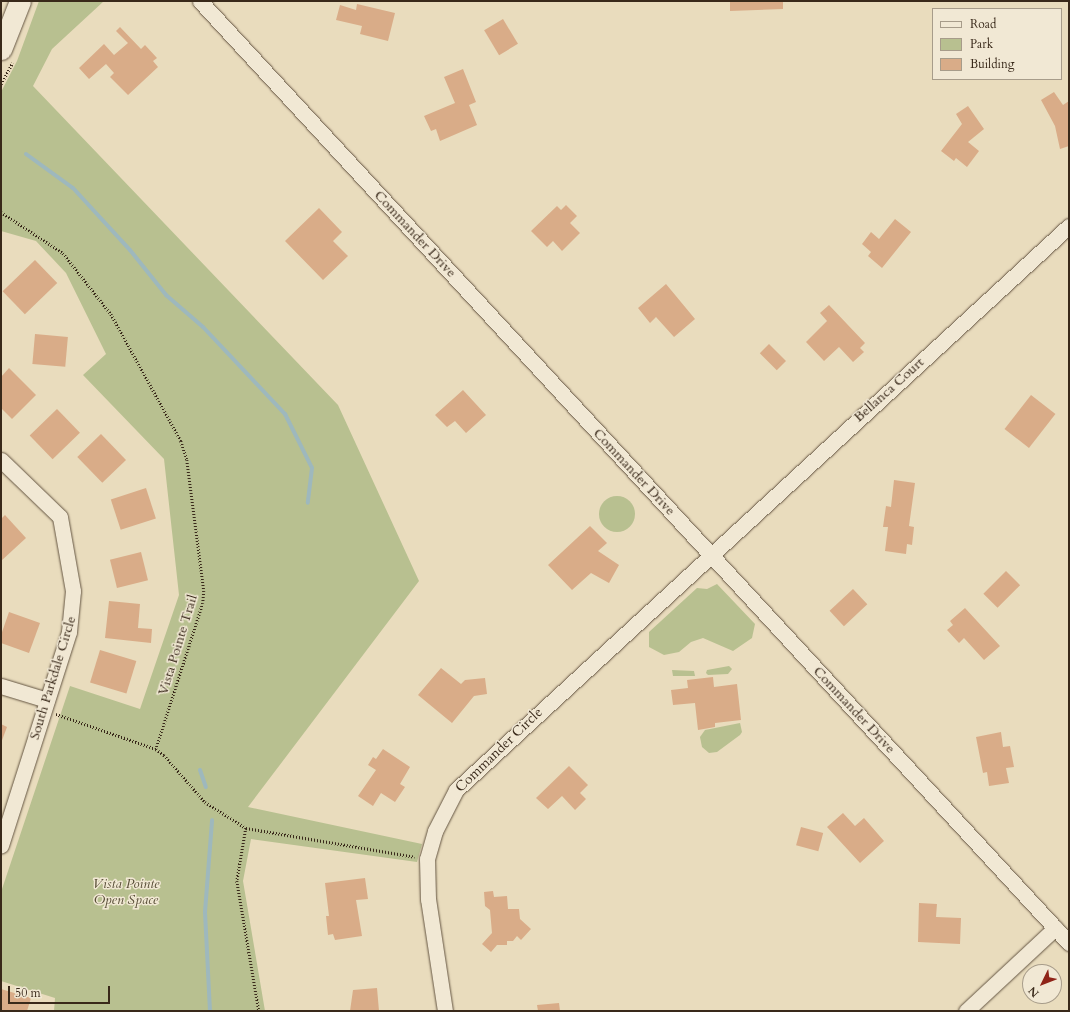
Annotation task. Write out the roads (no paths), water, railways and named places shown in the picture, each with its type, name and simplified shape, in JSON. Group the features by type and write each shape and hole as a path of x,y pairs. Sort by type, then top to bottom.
{"street":[{"path":"1,49 20,1"},
{"name":"Commander Drive","path":"200,1 1069,943"},
{"name":"Bellanca Court","path":"710,554 1069,226"},
{"name":"South Parkdale Circle","path":"1,460 60,517 73,591 73,612 69,632 1,845"},
{"name":"Commander Circle","path":"445,1011 427,894 427,859 435,831 456,790 710,554"},
{"path":"1,686 47,700"},
{"path":"966,1011 1055,928"}],"waterway":[{"path":"26,154 73,188 130,250 166,295 203,327 285,414 312,468 308,503"},
{"path":"200,770 206,787"},
{"path":"210,1011 205,912 212,820"}],"park label":[{"name":"Vista Pointe Open Space","path":"126,892"}]}
